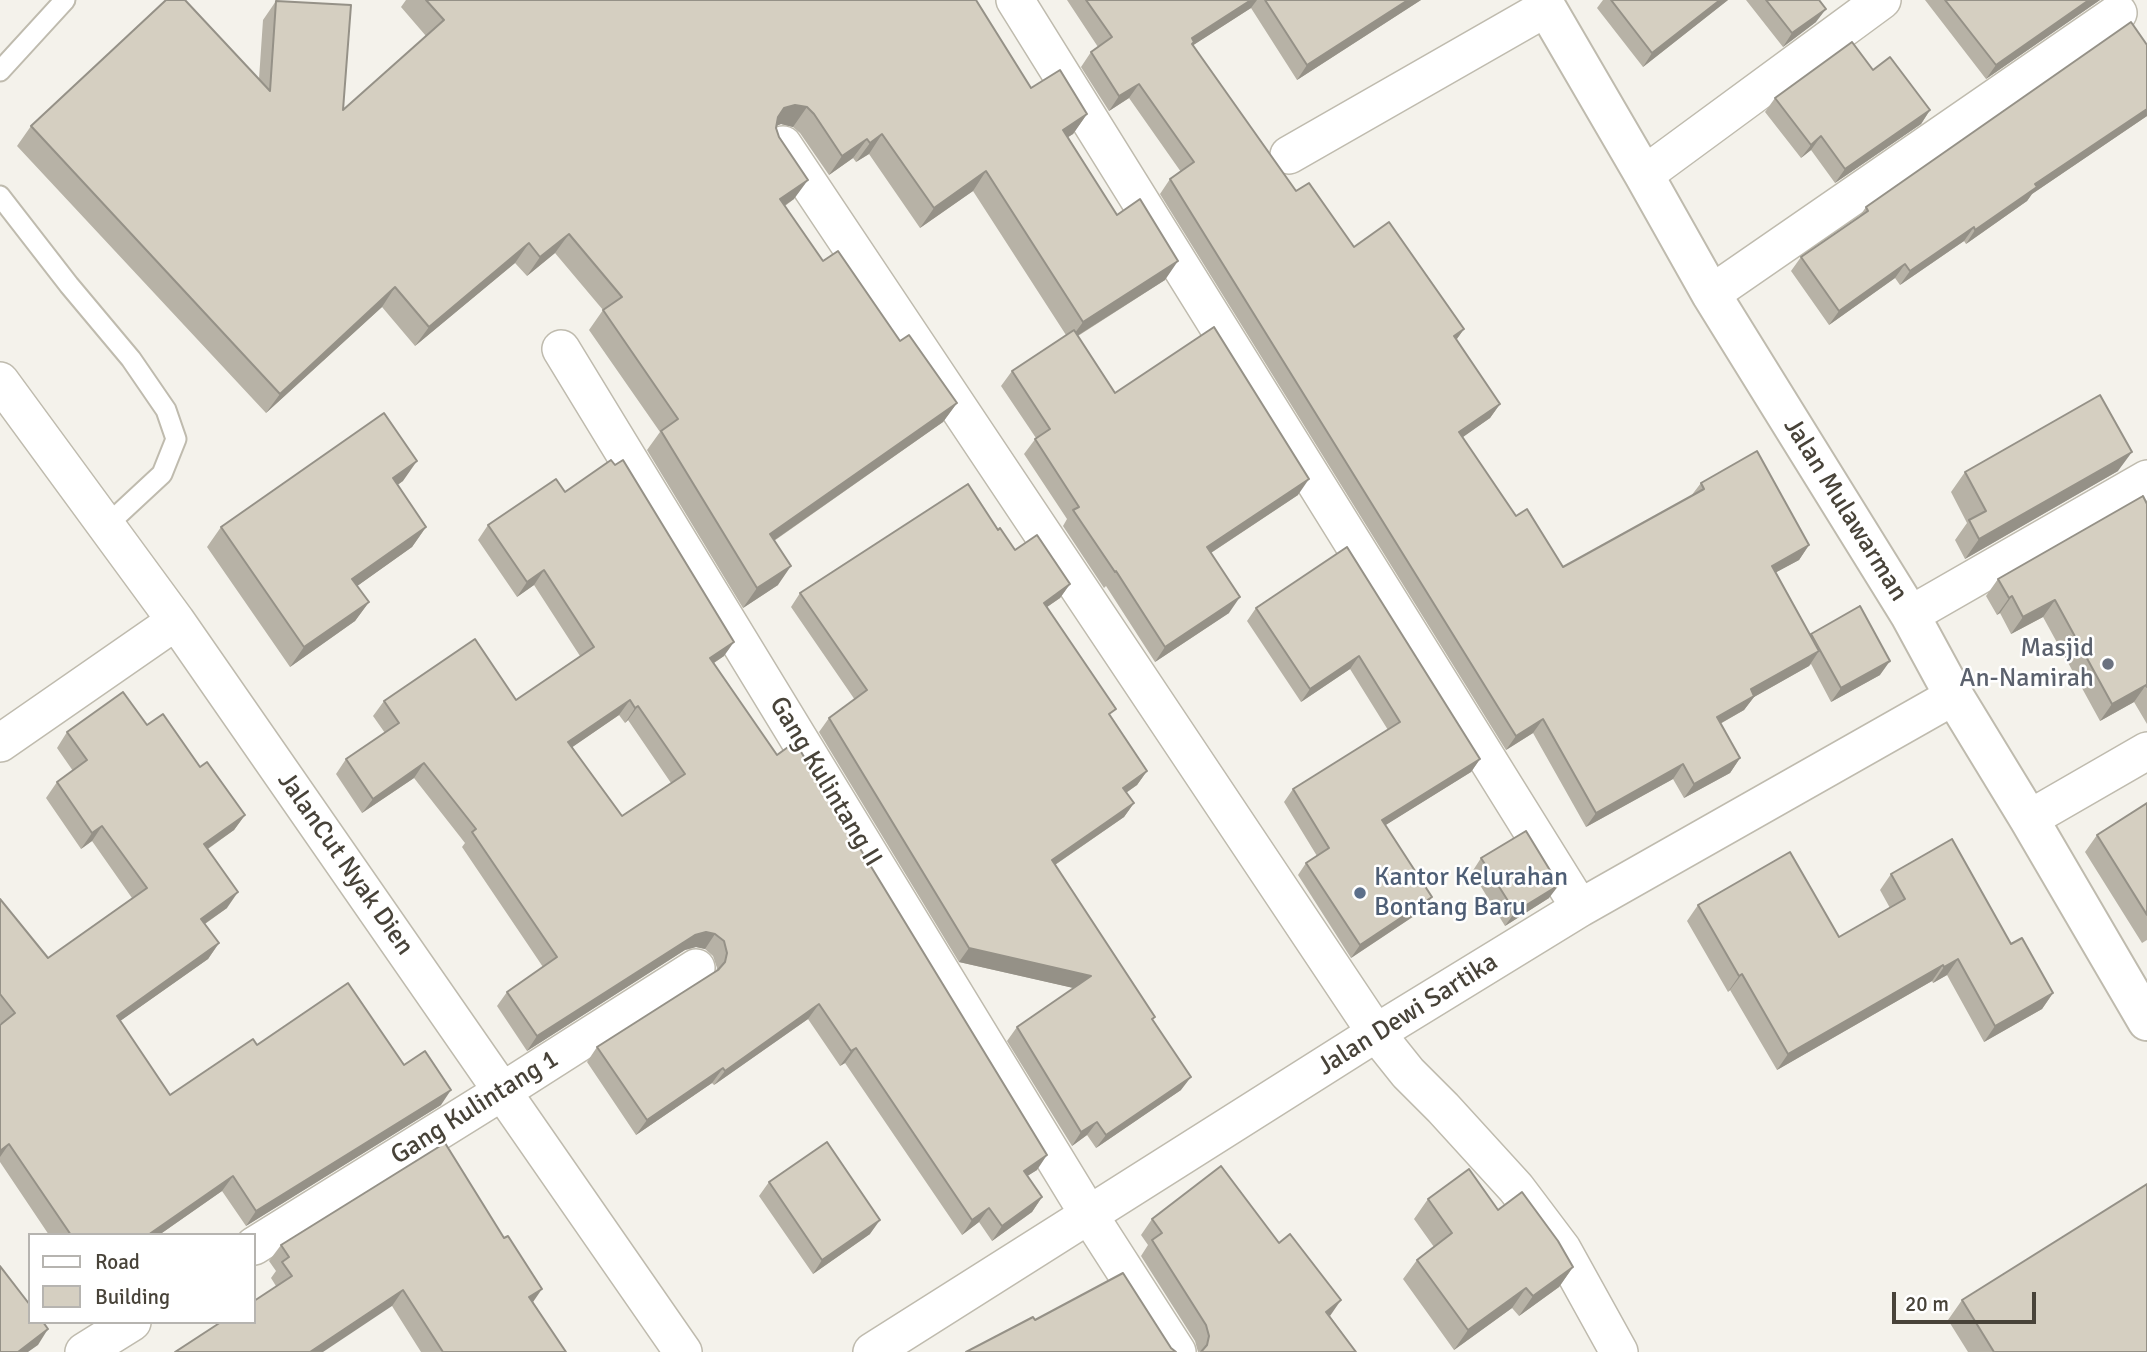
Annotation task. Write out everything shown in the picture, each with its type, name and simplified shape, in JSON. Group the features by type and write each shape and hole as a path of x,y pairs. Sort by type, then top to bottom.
{"street":[{"path":"1015,0 1580,908"},
{"path":"1644,175 1882,0"},
{"path":"1289,155 1544,4"},
{"name":"Jalan Mulawarman","path":"1544,4 1711,294 1910,615 1954,696 2147,1021"},
{"path":"1711,294 2118,13"},
{"path":"783,145 1376,1033 1408,1073 1516,1188 1562,1249 1619,1352"},
{"name":"Gang Kulintang II","path":"561,349 1089,1216 1177,1352"},
{"name":"JalanCut Nyak Dien","path":"0,381 176,621 684,1352"},
{"path":"1910,615 2147,479"},
{"path":"0,743 176,621"},
{"name":"Jalan Dewi Sartika","path":"872,1352 1376,1033 1580,908 1954,696"},
{"path":"2029,819 2147,751"},
{"name":"Gang Kulintang 1","path":"256,1245 696,968"},
{"path":"84,1352 129,1324"}],"lane":[{"path":"0,71 65,0"},
{"path":"0,196 131,359 166,410 176,439 162,474 106,526"}],"building":[{"path":"166,0 185,0 270,91 276,1 351,5 343,110 444,20 426,0 976,0 1031,88 1060,70 1087,114 1063,130 1117,215 1140,199 1178,261 1083,322 986,171 934,208 882,134 870,143 867,139 842,156 807,107 795,105 784,108 778,117 776,128 779,137 808,180 780,199 823,261 838,251 900,341 909,335 957,403 770,534 791,566 757,588 661,431 678,419 603,310 622,297 569,234 540,257 529,243 429,327 395,287 280,394 31,126"},
{"path":"1086,0 1251,0 1192,38 1192,44 1296,191 1309,183 1354,247 1389,222 1464,329 1454,336 1500,404 1459,432 1516,516 1527,509 1563,567 1704,489 1701,483 1757,451 1809,545 1772,566 1819,651 1751,689 1754,696 1717,717 1740,758 1694,784 1683,764 1596,813 1543,719 1516,736 1170,179 1194,162 1139,84 1119,96 1091,52 1112,37"},
{"path":"1265,0 1408,0 1307,65"},
{"path":"1611,0 1720,0 1652,53"},
{"path":"1766,0 1819,0 1826,9 1792,33"},
{"path":"1945,0 2089,0 1996,65"},
{"path":"2131,22 2147,45 2147,109 2035,184 2037,187 1975,230 1974,227 1910,271 1905,264 1839,311 1801,257 1868,211 1866,207"},
{"path":"1852,42 1873,70 1890,57 1930,110 1845,169 1821,136 1811,145 1775,98"},
{"path":"1214,327 1309,479 1207,547 1240,597 1165,647 1073,510 1079,507 1035,439 1050,429 1012,371 1074,330 1115,393"},
{"path":"2100,395 2132,452 1979,539 1969,520 1986,511 1965,472"},
{"path":"384,413 417,461 393,478 426,527 352,579 369,602 304,647 221,527"},
{"path":"611,460 615,465 623,460 734,642 710,658 777,755 795,742 1047,1155 1024,1171 1042,1197 1002,1226 989,1208 972,1220 856,1048 851,1051 819,1004 725,1071 723,1068 647,1120 597,1047 718,970 725,962 727,953 724,941 715,934 706,932 695,935 537,1036 507,992 557,957 472,832 476,829 424,763 373,799 346,759 399,723 384,701 475,639 516,700 594,647 544,570 527,582 488,525 556,479 565,492","holes":["630,700 635,708 638,706 685,774 622,816 568,742"]},
{"path":"968,484 998,530 1000,528 1015,550 1037,535 1070,584 1044,603 1116,709 1109,714 1147,771 1123,788 1134,803 1052,860 1191,1077 1106,1135 1097,1122 1081,1132 1017,1027 1091,976 969,948 829,718 867,690 800,593"},
{"path":"2143,496 2147,504 2147,687 2146,685 2112,704 2055,600 2023,617 2012,596 2009,598 1998,579"},
{"path":"1347,547 1480,759 1382,820 1432,897 1360,945 1306,863 1329,848 1293,789 1400,722 1359,656 1310,689 1256,608"},
{"path":"1860,606 1890,661 1841,688 1811,634"},
{"path":"123,692 147,725 163,714 200,767 207,762 245,815 204,844 238,892 201,919 219,943 117,1016 170,1095 253,1039 257,1045 348,983 404,1065 425,1051 451,1090 256,1211 233,1176 151,1233 70,1233 9,1144 0,1151 0,1025 15,1013 0,994 0,899 48,958 147,888 102,826 92,833 57,782 87,760 67,732"},
{"path":"2147,803 2147,915 2097,835"},
{"path":"1526,831 1559,885 1515,912 1481,858"},
{"path":"1952,839 2011,944 2022,938 2053,993 1995,1026 1958,959 1788,1054 1698,905 1790,852 1839,937 1905,899 1891,874"},
{"path":"827,1142 880,1220 822,1260 769,1182"},
{"path":"445,1143 504,1238 508,1236 542,1289 529,1297 566,1352 443,1352 403,1290 310,1352 175,1352 218,1324 256,1324 256,1300 292,1276 282,1262 289,1257 281,1245"},
{"path":"1221,1166 1279,1243 1290,1234 1341,1300 1326,1312 1356,1352 1201,1352 1207,1345 1209,1336 1206,1325 1152,1240 1162,1233 1152,1219"},
{"path":"1469,1169 1498,1210 1522,1192 1558,1241 1573,1267 1533,1296 1526,1288 1468,1330 1417,1260 1452,1233 1428,1199"},
{"path":"2147,1184 2147,1352 1994,1352 1962,1300"},
{"path":"0,1266 28,1302 28,1324 44,1324 48,1329 18,1352 0,1352"},
{"path":"1123,1273 1176,1352 966,1352 1033,1317 1035,1320"}],"place":[{"name":"Masjid An-Namirah","path":"2108,664"},
{"name":"Kantor Kelurahan Bontang Baru","path":"1360,893"}]}
